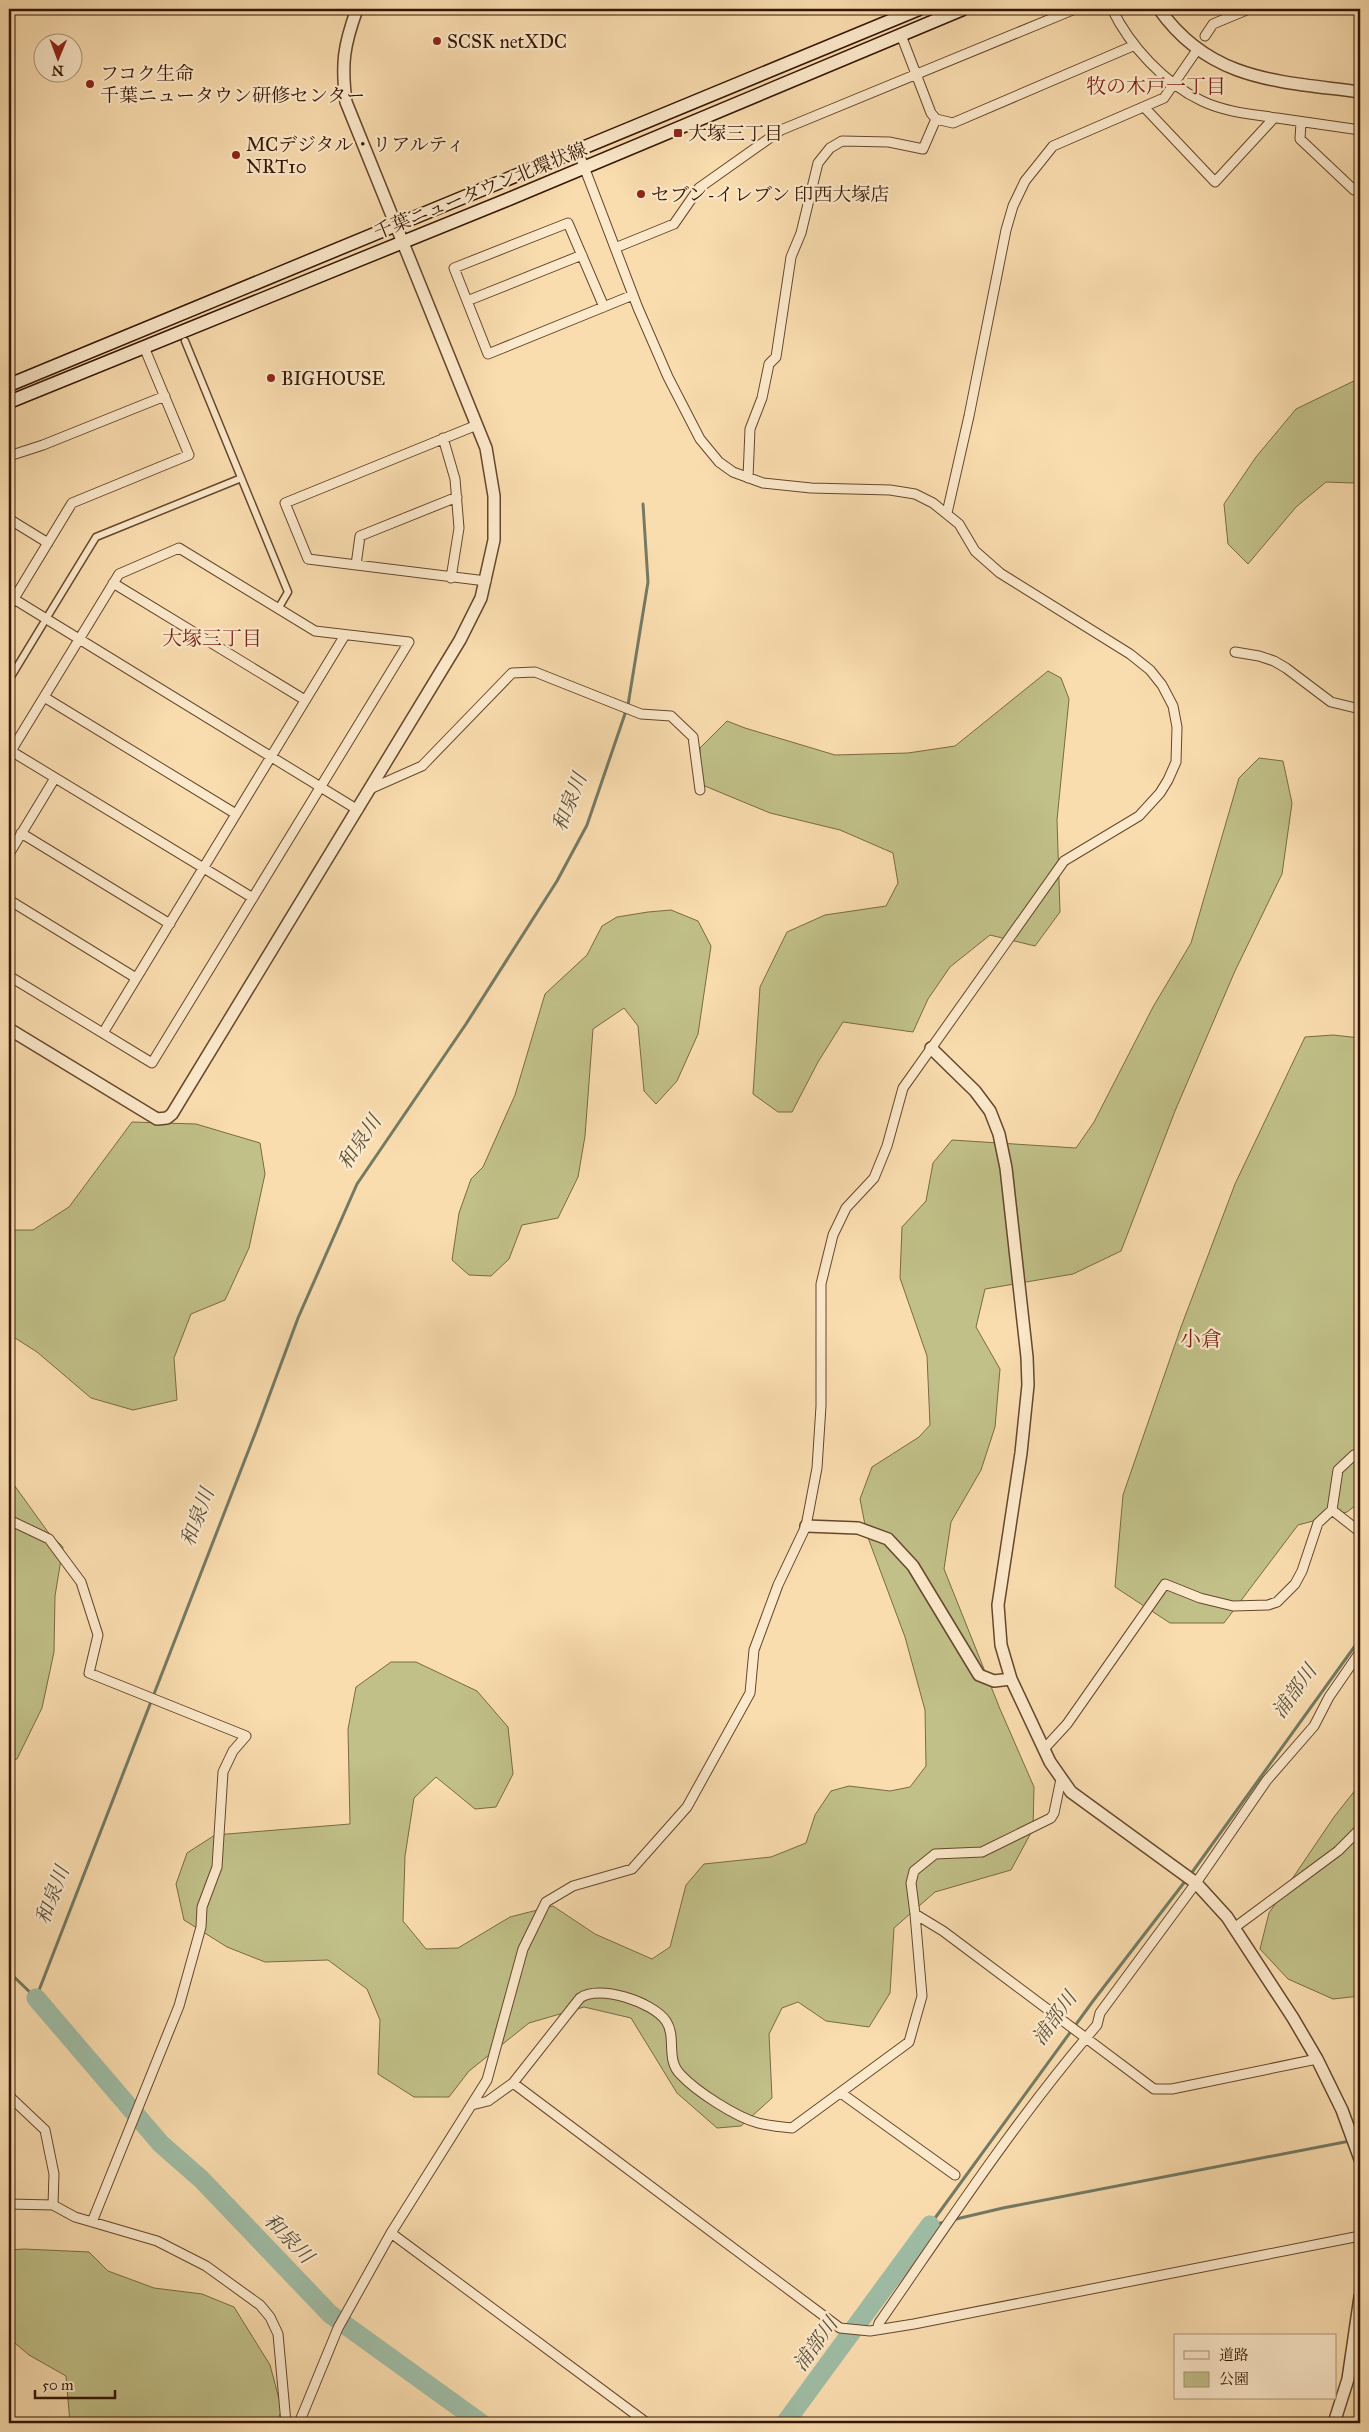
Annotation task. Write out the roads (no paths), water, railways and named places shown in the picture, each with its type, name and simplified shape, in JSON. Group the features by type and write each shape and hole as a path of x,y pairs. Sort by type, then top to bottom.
{"main road":[{"name":"千葉ニュータウン北環状線","path":"9,385 919,9"},
{"name":"千葉ニュータウン北環状線","path":"9,402 402,243 963,9"}],"street":[{"path":"9,1029 156,1119 167,1118 177,1106 460,640 473,617 486,581 494,540 495,518 491,473 486,448 346,102 342,63 346,40 357,9"},
{"path":"615,248 674,224 699,188 780,130 1075,9"},
{"path":"1112,9 1135,45 1147,59 1174,82 1200,100 1240,113 1360,130"},
{"path":"1159,9 1175,30 1197,50 1248,75 1360,92"},
{"path":"1205,36 1213,24 1249,9"},
{"path":"901,35 930,114 936,118 954,123 1135,45"},
{"path":"947,512 969,416 1006,230 1013,206 1025,181 1053,146 1164,98 1197,50"},
{"path":"1144,107 1215,182 1274,118"},
{"path":"748,478 750,429 762,398 769,364 776,357 791,257 800,233 818,163 830,148 842,141 889,142 923,149 936,118"},
{"path":"1302,122 1300,139 1354,190 1360,190"},
{"path":"298,2423 338,2328 390,2233 487,2080 523,1949 546,1902 572,1886 632,1869 687,1807 750,1693 754,1650 778,1585 806,1526 817,1468 820,1432 821,1284 833,1235 846,1208 874,1178 887,1146 903,1088 1064,861 1139,816 1168,780 1176,762 1178,746 1173,706 1162,685 1150,670 1130,654 1000,573 976,551 959,524 947,512 915,494 763,484 719,462 700,439 668,377 633,295 578,151"},
{"path":"604,307 568,223 454,268 488,354 604,307 633,295"},
{"path":"467,301 582,255"},
{"path":"144,330 147,346 189,455 72,503 10,601 79,639 358,810"},
{"path":"184,341 239,479 288,592 278,608"},
{"path":"9,456 43,445 165,396"},
{"path":"477,425 285,503 308,559 486,581"},
{"path":"443,438 455,479 459,528 451,578"},
{"path":"49,614 96,537 239,479"},
{"path":"356,565 360,536 457,497"},
{"path":"9,519 48,543"},
{"path":"9,976 152,1063 409,642 316,631 179,548 119,574 10,753 55,778 252,898"},
{"path":"113,583 305,700"},
{"path":"9,680 43,624"},
{"path":"103,1033 345,635"},
{"path":"1235,652 1274,661 1331,702 1360,709"},
{"path":"370,789 422,766 512,673 535,672 641,714 671,716 693,738 700,790"},
{"path":"44,696 236,814"},
{"path":"9,854 55,778"},
{"path":"21,833 170,924"},
{"path":"9,900 136,978"},
{"path":"931,1048 975,1090 990,1111 999,1134 1006,1168 1027,1357 1028,1385 1021,1453 998,1605 1001,1645 1011,1678 1044,1749 1061,1779 1078,1797 1196,1883 1234,1928 1293,2018 1317,2059 1342,2110 1360,2159"},
{"path":"1044,1749 1067,1724 1165,1584 1200,1598 1233,1606 1268,1605 1277,1602 1295,1584 1302,1571 1318,1523 1332,1510 1338,1470 1345,1462 1360,1454"},
{"path":"1332,1510 1360,1532"},
{"path":"9,1520 50,1539 81,1582 98,1635 89,1673 246,1736 234,1751 223,1772 217,1868 202,1907 201,1927 179,2006 92,2222"},
{"path":"806,1526 858,1528 888,1539 913,1566 979,1675 994,1681 1011,1678"},
{"path":"874,2331 964,2199 1085,2038 1097,2025 1100,2014 1196,1883 1267,1780 1314,1726 1329,1697 1360,1652"},
{"path":"472,2105 488,2101 513,2083 580,1998 594,1992 605,1992 641,2004 659,2014 670,2030 672,2058 680,2075 721,2104 757,2123 792,2128 909,2042 922,1996 911,1883 914,1871 921,1864 942,1852 982,1852 1051,1818 1061,1779"},
{"path":"1234,1928 1338,1851 1360,1830"},
{"path":"915,1914 943,1931 1154,2090 1172,2089 1317,2059"},
{"path":"513,2083 840,2328 874,2331 1360,2236"},
{"path":"841,2093 955,2175"},
{"path":"9,2096 45,2130 54,2174 53,2205"},
{"path":"9,2204 53,2205 92,2222 157,2241 206,2266 260,2305 270,2317 278,2334 286,2423"},
{"path":"390,2233 647,2423"},
{"path":"1334,2423 1348,2379 1360,2297"}],"waterway":[{"name":"和泉川","path":"9,1972 36,1998 258,1426 298,1318 357,1184 466,1024 557,881 587,825 628,705 648,582 643,504"},
{"name":"浦部川","path":"930,2225 1093,2001 1193,1871 1360,1639"},
{"name":"和泉川","path":"36,1998 161,2144 201,2179 330,2314 481,2423"},
{"path":"952,2220 1003,2208 1350,2141"},
{"path":"930,2225 946,2222"},
{"name":"浦部川","path":"785,2423 930,2225"}],"place":[{"name":"SCSK netXDC","path":"437,41"},
{"name":"フコク生命 千葉ニュータウン研修センター","path":"90,84"},
{"name":"大塚三丁目","path":"678,133"},
{"name":"MCデジタル・リアルティ NRT10","path":"236,155"},
{"name":"セブン-イレブン 印西大塚店","path":"641,194"},
{"name":"BIGHOUSE","path":"271,378"}],"district":[{"name":"牧の木戸一丁目","path":"1156,86"},
{"name":"大塚三丁目","path":"212,638"},
{"name":"小倉","path":"1201,1339"}]}
